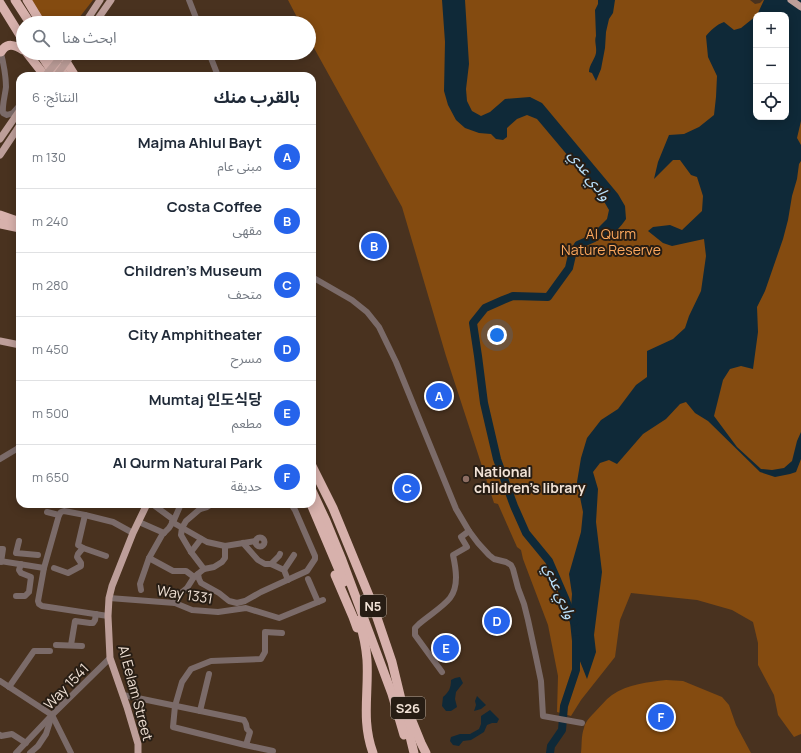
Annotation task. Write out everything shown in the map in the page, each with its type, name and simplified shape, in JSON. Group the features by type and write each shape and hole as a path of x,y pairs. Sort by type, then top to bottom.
{"highway":[{"path":"4,0 16,18"},
{"path":"15,0 25,16"},
{"path":"27,0 37,16"},
{"path":"0,3 16,29"},
{"path":"0,42 16,46"},
{"path":"0,50 10,45"},
{"path":"33,60 43,72"},
{"path":"36,60 44,72"},
{"path":"45,60 53,72"},
{"path":"55,60 62,72"},
{"path":"66,60 74,72"},
{"path":"0,215 16,221"},
{"path":"0,218 16,221"},
{"path":"0,224 16,227"},
{"path":"0,230 16,229"},
{"name":"N5","path":"316,474 333,508 372,603 392,662 414,753"},
{"name":"N5","path":"316,500 342,560 392,694 409,753"},
{"path":"308,508 353,617 359,637 367,684"},
{"path":"314,508 359,620 365,639 367,659 366,725 369,742 373,753"},
{"name":"S26","path":"392,662 416,731 426,753"}],"main road":[{"path":"90,16 100,0"},
{"path":"791,0 801,7"},
{"path":"100,16 111,1"},
{"path":"49,72 57,60"},
{"path":"59,72 68,60"},
{"path":"0,138 16,116"},
{"path":"0,155 16,131"},
{"path":"0,341 16,344"},
{"name":"Al Eelam Street","path":"138,753 138,744 110,658 108,616 109,598 112,586 133,533 145,508"}],"street":[{"path":"190,0 196,16"},
{"path":"0,50 5,77 4,116 10,114 16,109"},
{"path":"212,60 216,72"},
{"path":"0,67 2,82 0,101"},
{"path":"0,130 0,138"},
{"path":"316,279 352,300 367,312 379,327 396,362 456,509 469,531 489,555 494,559 511,565 524,604 535,651 541,681 543,716 582,723"},
{"path":"0,459 16,449"},
{"path":"157,508 182,528 207,542 225,546 256,541"},
{"path":"141,590 140,584 149,558 173,521 179,508"},
{"path":"200,508 186,521 182,528 181,535 204,570"},
{"path":"149,558 173,571 186,571 196,575 201,583 219,593 229,601 237,603 245,601 307,571 315,559 294,508"},
{"path":"108,616 42,606 39,604 38,601 44,568 59,515 64,511 85,515 113,522 133,533"},
{"path":"47,512 59,515"},
{"path":"85,515 78,543 79,547 106,556"},
{"path":"139,522 164,533"},
{"path":"442,672 415,635 415,628 450,597 456,581 456,569 453,556 467,547 461,537 469,531"},
{"path":"191,552 201,538"},
{"path":"19,541 16,553 35,555 31,566"},
{"path":"243,543 258,560 265,564 271,564 284,570 288,580"},
{"path":"175,603 176,597 187,588 196,575 222,562 225,558 225,546"},
{"path":"54,568 68,573 81,566 81,563 77,557 83,548"},
{"path":"0,549 3,549 1,562 44,568"},
{"path":"271,564 280,554"},
{"path":"284,570 294,555"},
{"path":"16,596 25,596 29,592 31,576 21,574 19,570 21,564"},
{"name":"Way 1331","path":"109,598 175,603 192,610 218,612 246,608 279,618 320,601 308,578"},
{"path":"71,645 75,621 90,624 95,620 96,614"},
{"path":"273,751 172,727 175,706 182,682 191,669 211,661 261,659 265,652 265,632 282,633"},
{"path":"56,645 82,646"},
{"path":"9,687 34,651 50,651"},
{"name":"Way 1541","path":"30,753 38,746 46,734 52,715 110,658"},
{"path":"200,711 209,674"},
{"path":"0,681 52,715 71,753"},
{"path":"123,695 244,720 247,729 250,732 246,745"},
{"path":"16,753 52,715"},
{"path":"0,735 12,734 26,743"}],"green space":[{"path":"30,0 93,0 80,16 40,16"},
{"name":"Al Qurm Nature Reserve","path":"288,0 750,0 755,4 760,3 763,0 776,0 801,18 801,734 794,737 778,715 774,695 758,665 758,643 753,622 732,610 697,600 631,593 620,620 615,657 581,700 571,716 557,712 558,676 548,625 521,550 517,547 498,504 494,503 446,356 402,207 316,52 316,16 296,16"},
{"path":"666,680 683,681 722,697 729,705 736,725 751,753 581,753 582,734 585,724 609,697 618,691 631,686"}],"water":[{"path":"442,0 465,0 469,64 466,89 467,101 472,111 481,116 490,112 505,99 530,97 542,103 618,194 625,206 626,219 614,233 601,237 588,238 607,219 609,210 590,182 537,119 527,115 517,119 507,128 507,137 503,140 496,139 491,134 479,133 465,128 456,120 448,105 444,91 445,42"},
{"path":"598,0 615,0 613,13 609,19 606,32 601,69 596,81 592,73 589,72 596,53 595,10"},
{"path":"764,0 801,0 801,121 797,138 801,145 801,161 799,164 783,239 765,291 757,307 758,332 753,369 741,366 730,369 723,380 714,416 737,447 761,469 772,470 784,468 792,461 801,432 801,459 796,472 790,474 775,477 760,472 708,421 695,413 686,402 680,404 666,419 643,434 617,464 609,460 600,463 593,472 598,489 596,522 602,572 594,635 596,652 587,679 572,641 570,622 572,594 569,574 581,532 583,512 577,482 581,458 587,438 601,420 618,409 636,385 647,377 647,351 673,339 685,328 701,291 706,256 704,239 672,246 663,243 648,231 653,227 670,225 682,230 702,211 703,196 697,177 691,175 680,160 673,160 654,179 658,162 669,135 684,134 699,127 714,115 717,76 708,57 706,36 714,28 724,22 734,30 741,28 753,18 753,120 789,120 789,12 758,12"},
{"path":"460,677 463,683 456,692 455,699 457,707 451,711 446,711 442,706 443,697 449,690 451,680"},
{"path":"477,696 486,705 481,709 474,711 476,705 475,701"},
{"path":"490,710 499,719 497,723 487,725 484,732 471,740 463,741 459,746 453,745 450,741 451,737 460,734 470,734 479,729 481,724 481,716"}],"waterway":[{"name":"وادي عدي","path":"574,622 549,561 526,533 514,506 497,459 484,403 473,323 485,308 513,296 548,297 569,268 572,255 578,245 594,238 602,232"},
{"name":"وادي عدي","path":"550,753 551,746 562,730 564,706 576,670 576,639"}],"place":[{"name":"Costa Coffee","path":"374,246"},
{"name":"Majma Ahlul Bayt","path":"439,396"},
{"name":"National children’s library","path":"466,479"},
{"name":"Children's Museum","path":"407,488"},
{"name":"City Amphitheater","path":"497,621"},
{"name":"Mumtaj 인도식당","path":"446,648"},
{"name":"Al Qurm Natural Park","path":"661,717"}]}
